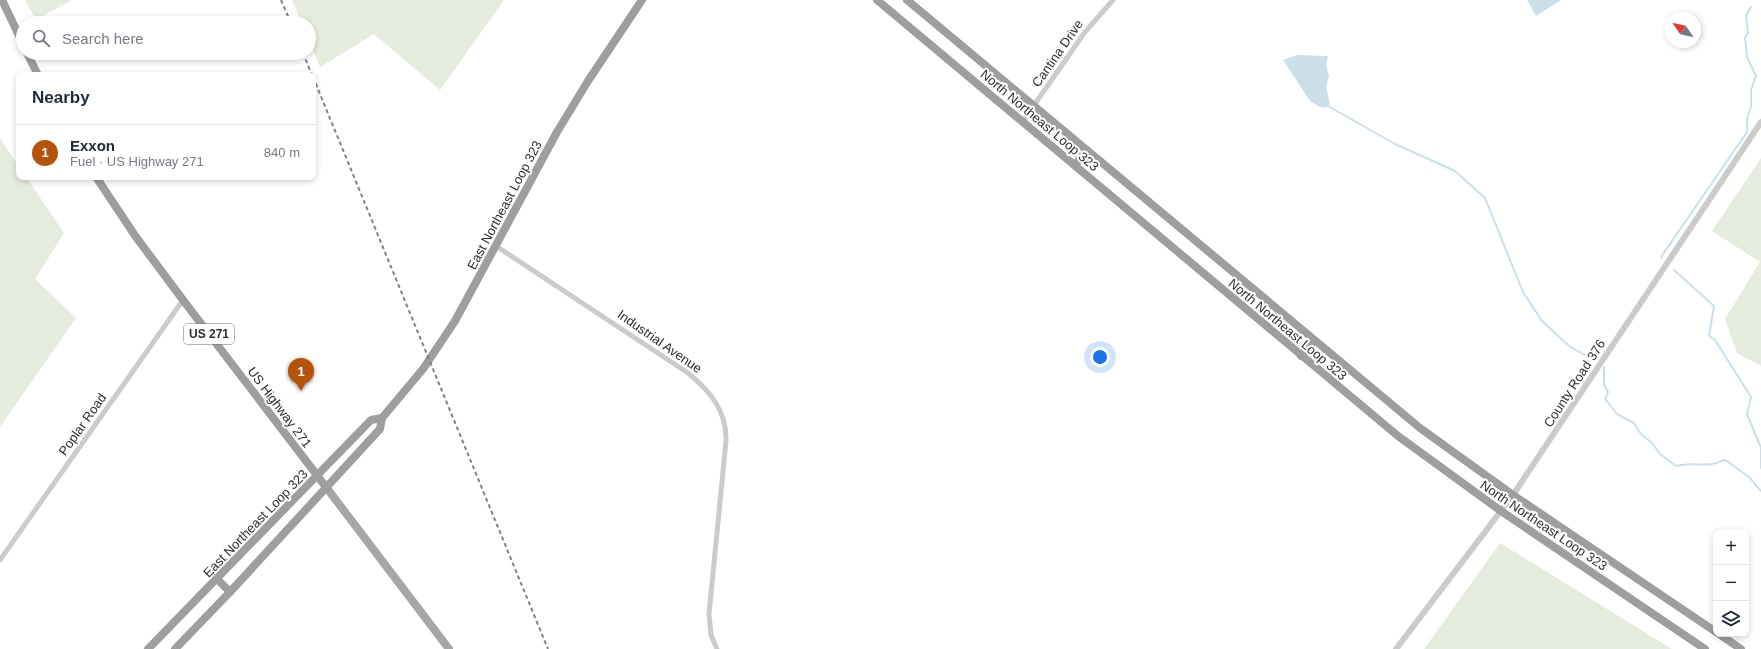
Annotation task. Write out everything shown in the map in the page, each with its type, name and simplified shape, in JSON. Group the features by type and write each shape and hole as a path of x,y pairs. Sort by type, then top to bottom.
{"highway":[{"path":"2,0 16,29"},
{"name":"East Northeast Loop 323","path":"175,649 230,592 380,429 382,418 418,374 441,342 468,297 557,132 588,81 642,0"},
{"name":"North Northeast Loop 323","path":"877,0 1398,436 1501,511 1705,649"},
{"name":"North Northeast Loop 323","path":"907,0 1420,428 1513,495 1713,630"},
{"path":"30,60 36,72"},
{"path":"1075,165 1087,150"},
{"name":"US Highway 271","path":"98,180 136,237 326,487"},
{"path":"1301,356 1314,341"},
{"name":"East Northeast Loop 323","path":"148,649 371,420 382,418"},
{"path":"217,579 230,592"},
{"path":"1723,637 1741,649"}],"main road":[{"name":"US Highway 271","path":"326,487 449,649"}],"street":[{"name":"Cantina Drive","path":"1023,121 1085,32 1113,0"},
{"name":"County Road 376","path":"1396,649 1513,495 1761,122"},
{"name":"Industrial Avenue","path":"496,246 688,373 707,390 720,409 725,424 726,441 709,614 711,635 717,649"},
{"name":"Poplar Road","path":"0,560 183,300"}],"shaded area":[{"path":"25,0 72,0 43,16 34,16"},
{"path":"292,0 504,0 440,90 374,34 320,67 316,58 316,16 299,16"},
{"path":"0,138 16,162 16,180 28,180 64,233 35,279 76,318 0,427"},
{"path":"1761,158 1761,366 1737,353 1725,319 1760,262 1712,231"},
{"path":"1500,543 1672,649 1424,649"}],"water":[{"path":"1527,0 1561,0 1536,16"},
{"path":"1297,55 1328,56 1326,65 1329,76 1326,87 1330,104 1325,108 1310,101 1283,60"}],"waterway":[{"path":"1662,258 1661,257 1747,132 1747,118 1751,107 1751,90 1756,76 1747,57 1745,37 1748,33 1746,16 1751,7"},
{"path":"1328,106 1395,144 1455,171 1485,198 1523,292 1542,321 1569,346 1594,360"},
{"path":"1674,270 1714,306 1709,336 1715,340 1751,397 1747,414 1761,448 1761,468"},
{"path":"1604,367 1604,384 1608,392 1605,399 1617,414 1634,423 1641,434 1652,443 1660,454 1676,466 1689,464 1706,465 1718,463 1723,460 1727,461 1749,477 1761,491"}],"railway":[{"path":"281,0 288,16"},
{"path":"306,60 311,72"},
{"path":"316,84 548,649"}],"place":[{"name":"Exxon","path":"301,391"}]}
